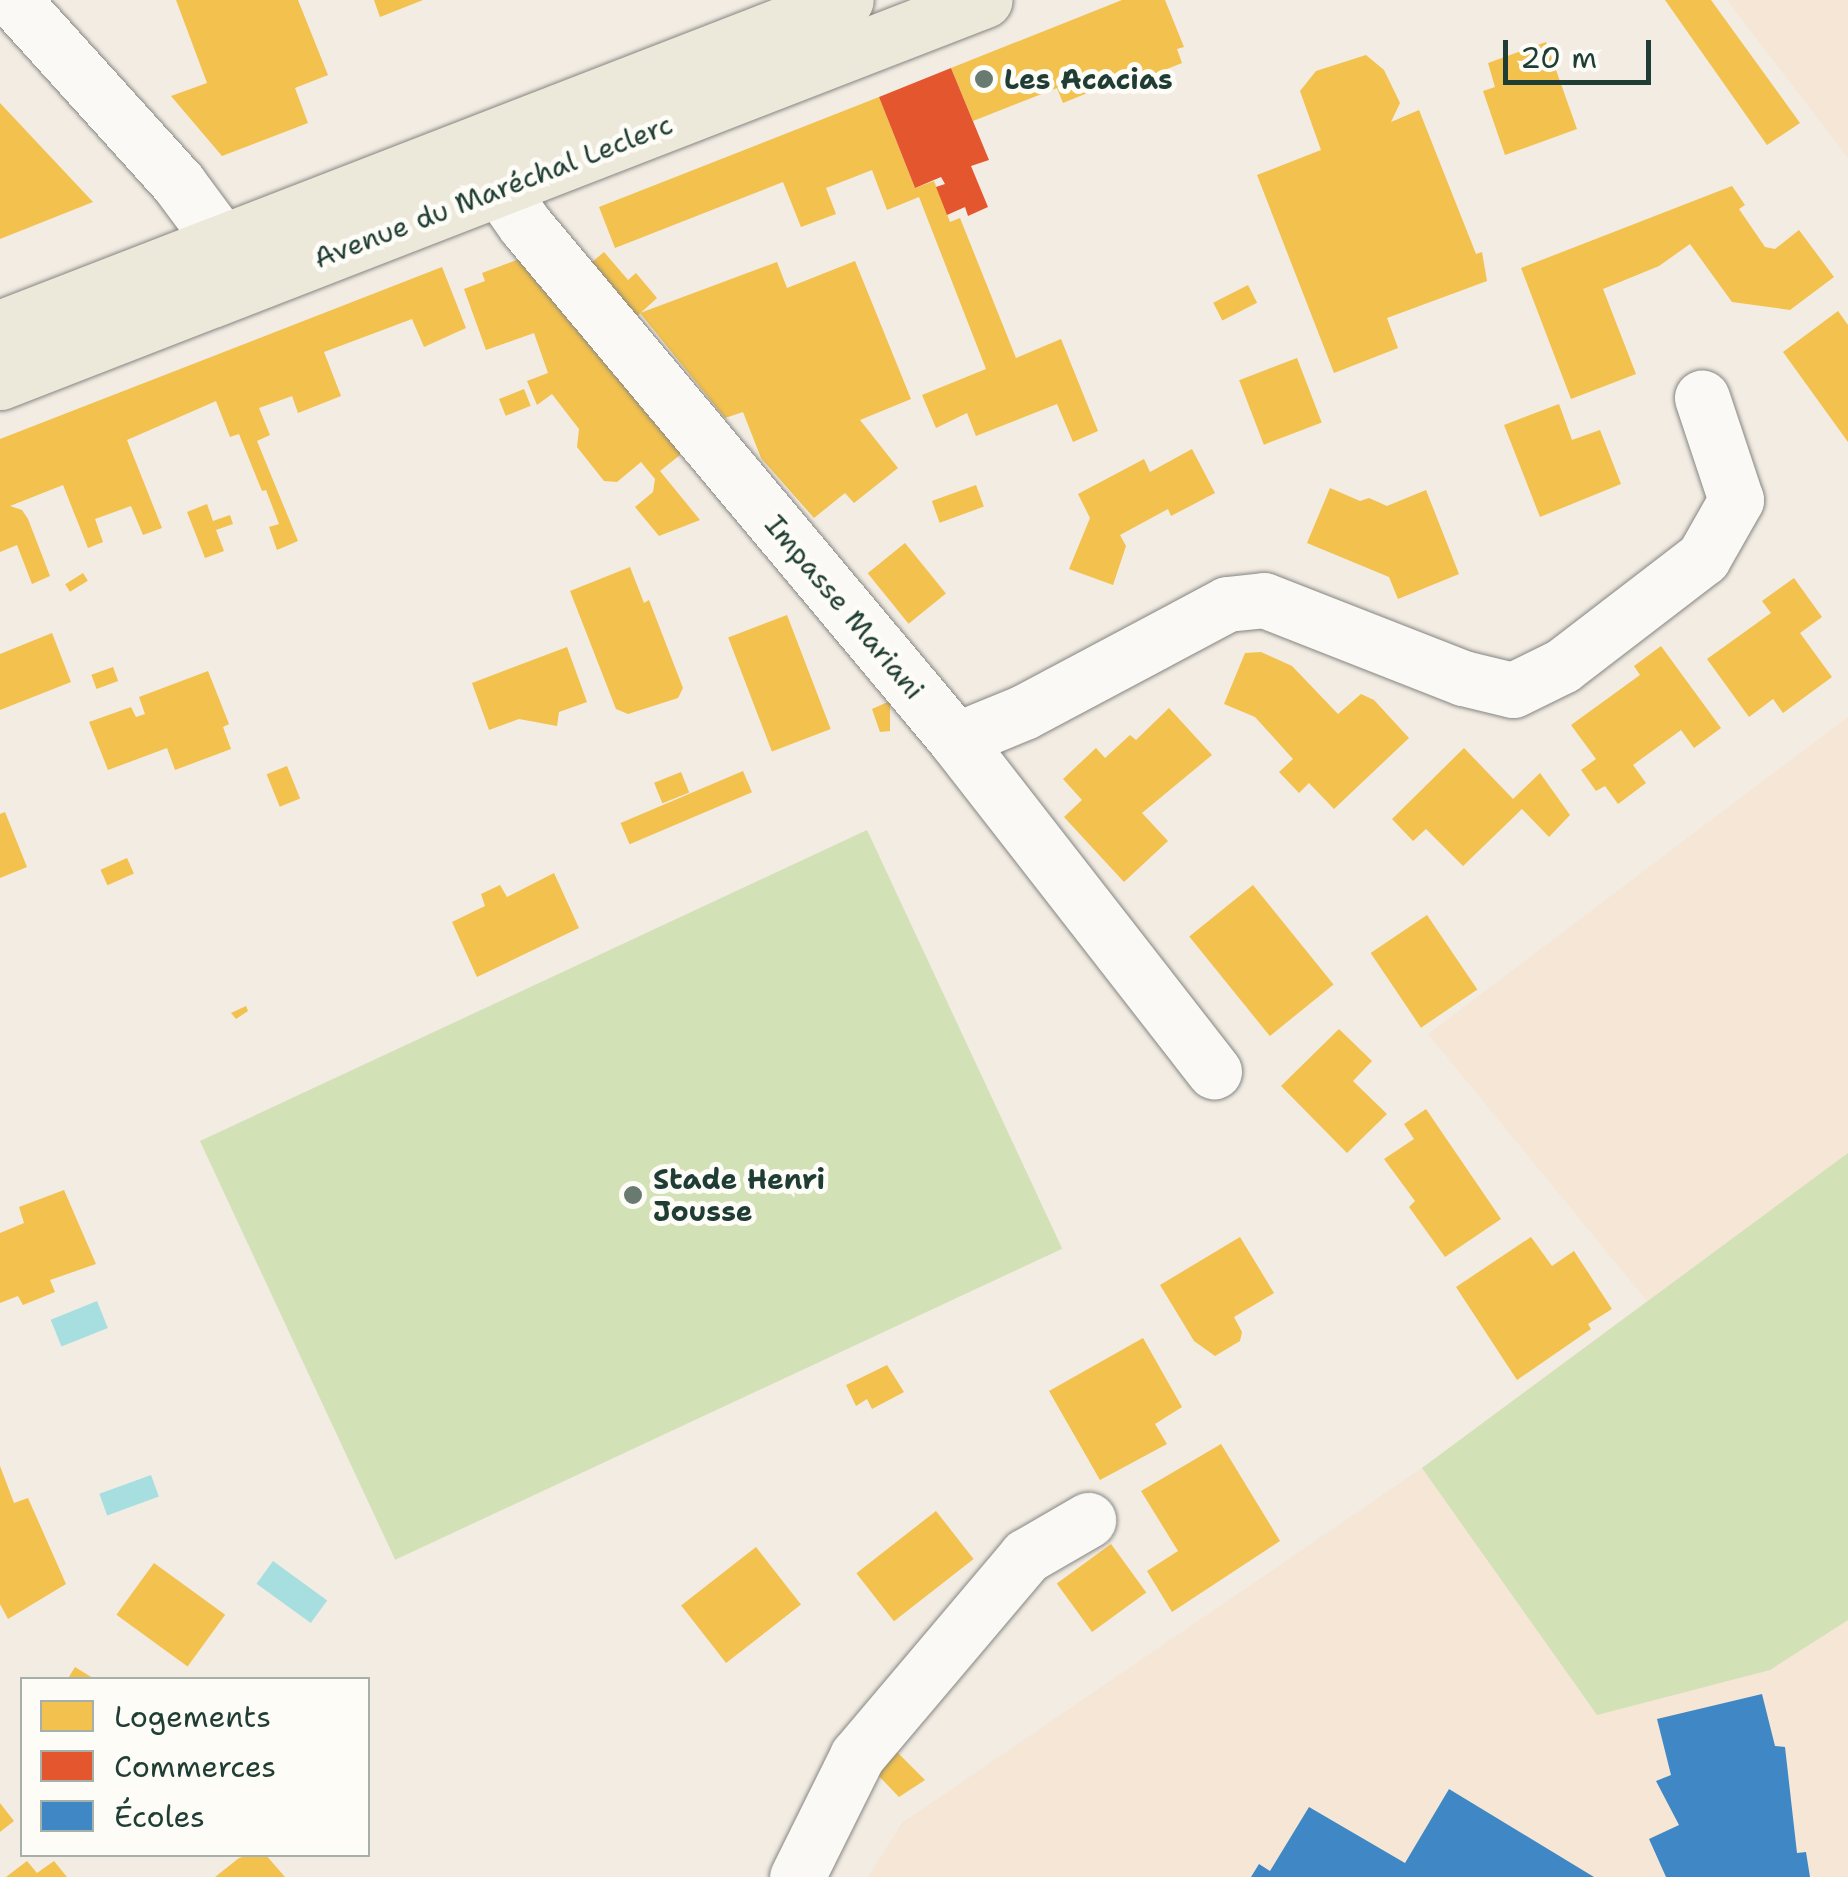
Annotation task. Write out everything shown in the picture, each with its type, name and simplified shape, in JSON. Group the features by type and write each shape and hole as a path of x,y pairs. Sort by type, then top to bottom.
{"main road":[{"name":"Avenue du Maréchal Leclerc","path":"0,382 200,305 489,165 846,0"},
{"name":"Avenue du Maréchal Leclerc","path":"0,328 222,242 489,165 985,0"}],"street":[{"path":"13,0 179,184 222,242 200,305"},
{"name":"Impasse Mariani","path":"489,165 525,225 956,740 1214,1072"},
{"path":"956,740 1024,712 1227,604 1264,600 1463,678 1513,690 1562,666 1703,558 1736,500 1702,398"},
{"path":"798,1877 856,1756 1026,1556 1088,1520"}],"shaded area":[{"path":"1727,0 1848,0 1848,158"},
{"path":"1848,717 1848,1877 868,1877 902,1823 1422,1468 1647,1301 1428,1034"}],"green space":[{"name":"Stade Henri Jousse","path":"867,830 1062,1249 395,1560 200,1141"},
{"path":"1848,1153 1848,1620 1770,1670 1597,1715 1422,1468"}],"water":[{"path":"97,1301 108,1328 62,1347 51,1320"},
{"path":"151,1475 159,1497 107,1515 99,1494"},
{"path":"273,1561 327,1600 311,1623 257,1584"}],"building: Logements":[{"path":"176,0 298,0 328,75 295,88 308,123 222,156 171,96 207,83"},
{"path":"374,0 423,0 380,17"},
{"path":"1122,0 1165,0 1184,47 1177,49 1182,63 1127,85 1124,78 1063,103 1057,88 973,121 951,68"},
{"path":"1665,0 1711,0 1800,123 1767,145"},
{"path":"1546,42 1577,129 1505,155 1483,91 1495,87 1488,63"},
{"path":"1366,55 1384,70 1400,103 1391,122 1419,110 1476,254 1482,252 1487,281 1387,318 1398,348 1334,373 1257,175 1321,150 1300,91 1316,71"},
{"path":"879,97 915,188 934,181 950,222 960,218 1016,358 1061,339 1098,431 1073,442 1057,404 976,436 967,413 936,428 922,395 986,369 919,197 887,210 872,170 826,188 836,214 801,227 783,182 615,248 599,207"},
{"path":"0,103 93,202 0,239"},
{"path":"1732,186 1745,205 1739,209 1765,247 1775,249 1799,230 1834,277 1790,310 1732,302 1690,244 1659,266 1603,289 1636,374 1571,399 1521,268"},
{"path":"604,252 628,280 636,273 657,298 625,327 580,272"},
{"path":"525,257 685,451 660,471 700,520 659,536 635,507 653,492 655,479 641,462 617,482 604,481 577,447 579,429 552,394 537,405 527,381 548,373 534,333 486,350 464,289 485,281 482,273"},
{"path":"855,261 911,399 860,420 898,468 854,503 845,493 814,518 761,458 743,412 725,418 640,313 777,262 787,288"},
{"path":"442,267 466,328 424,347 412,319 324,352 341,396 298,413 292,396 259,408 270,435 257,441 298,541 277,550 269,527 279,524 266,490 262,491 239,434 230,437 216,401 127,440 162,528 143,535 131,506 95,519 103,542 88,548 63,485 10,506 22,510 28,519 50,576 32,584 17,545 0,552 0,439"},
{"path":"1248,285 1257,303 1222,321 1213,303"},
{"path":"1838,311 1848,325 1848,442 1783,352"},
{"path":"1297,358 1322,422 1264,445 1239,380"},
{"path":"524,389 531,406 506,416 499,399"},
{"path":"1559,404 1572,440 1600,430 1621,484 1540,517 1504,425"},
{"path":"1192,449 1215,493 1171,516 1168,509 1120,535 1126,546 1113,585 1069,569 1090,518 1078,494 1144,459 1150,472"},
{"path":"976,485 984,507 940,523 932,501"},
{"path":"1330,488 1360,501 1369,498 1387,506 1426,490 1459,574 1398,599 1389,577 1307,543"},
{"path":"207,504 213,521 230,515 233,524 216,530 224,551 205,558 187,512"},
{"path":"905,543 946,594 909,624 868,573"},
{"path":"630,567 644,603 649,600 683,688 678,698 628,714 616,709 570,591"},
{"path":"83,573 88,581 70,592 65,584"},
{"path":"1794,578 1822,617 1800,633 1832,677 1783,713 1773,699 1749,717 1707,659 1771,613 1762,601"},
{"path":"787,615 831,729 772,751 728,638"},
{"path":"52,633 71,682 0,710 0,654"},
{"path":"1661,646 1721,728 1694,748 1681,730 1633,765 1646,783 1618,804 1605,786 1596,791 1581,770 1596,759 1571,725 1640,675 1634,666"},
{"path":"567,647 587,702 559,712 557,726 519,719 489,730 472,683"},
{"path":"1261,652 1292,666 1338,714 1361,694 1374,700 1409,738 1334,809 1309,783 1299,793 1279,772 1293,759 1255,717 1224,704 1245,653"},
{"path":"113,667 118,681 97,689 91,675"},
{"path":"208,671 229,724 223,727 231,749 175,770 167,748 108,770 89,722 131,707 136,717 145,714 139,697"},
{"path":"890,701 890,731 880,732 872,709"},
{"path":"1169,708 1212,755 1142,813 1168,841 1124,882 1064,817 1082,800 1063,779 1096,748 1105,758 1130,735 1136,740"},
{"path":"1464,748 1513,799 1540,773 1570,815 1549,837 1522,809 1463,866 1426,829 1413,841 1392,819"},
{"path":"287,766 300,798 280,807 267,774"},
{"path":"743,771 752,792 630,844 621,823"},
{"path":"681,772 689,792 662,803 654,783"},
{"path":"5,812 27,867 0,878 0,814"},
{"path":"127,858 134,874 107,885 101,870"},
{"path":"554,873 579,928 477,977 452,922 485,906 481,894 500,885 507,897"},
{"path":"1253,885 1334,984 1270,1036 1189,937"},
{"path":"1427,915 1477,990 1421,1028 1371,953"},
{"path":"246,1006 248,1011 236,1019 231,1013"},
{"path":"1339,1029 1372,1061 1353,1081 1387,1114 1347,1153 1281,1086"},
{"path":"1426,1109 1501,1219 1445,1257 1409,1207 1415,1201 1384,1159 1414,1139 1404,1124"},
{"path":"64,1190 96,1264 50,1280 55,1292 23,1305 18,1296 0,1303 0,1233 24,1223 19,1207"},
{"path":"1240,1237 1274,1293 1234,1317 1242,1332 1240,1341 1215,1356 1194,1341 1160,1285"},
{"path":"1531,1237 1552,1266 1574,1251 1612,1309 1588,1324 1591,1329 1517,1380 1456,1287"},
{"path":"1143,1338 1182,1407 1155,1424 1167,1444 1100,1480 1049,1391"},
{"path":"887,1365 904,1392 872,1409 867,1399 856,1406 846,1385"},
{"path":"1221,1444 1280,1541 1172,1612 1147,1571 1178,1551 1141,1491"},
{"path":"0,1466 14,1503 28,1498 66,1584 8,1619 0,1604"},
{"path":"936,1511 974,1559 894,1621 856,1573"},
{"path":"1111,1544 1146,1593 1092,1632 1057,1583"},
{"path":"756,1547 801,1605 726,1663 681,1605"},
{"path":"154,1563 225,1615 188,1667 116,1615"},
{"path":"75,1667 91,1677 69,1677"},
{"path":"894,1749 925,1780 899,1797 875,1772"},
{"path":"0,1803 14,1821 0,1832"},
{"path":"268,1857 285,1877 215,1877 239,1858"},
{"path":"27,1861 37,1873 54,1861 67,1877 6,1877"}],"building: Commerces":[{"path":"951,68 989,160 971,166 988,207 968,216 965,207 947,215 936,187 945,184 941,177 915,188 879,97"}],"building: Écoles":[{"path":"1762,1694 1775,1746 1785,1747 1797,1853 1806,1852 1810,1877 1666,1877 1649,1839 1679,1825 1656,1781 1671,1775 1657,1719"},
{"path":"1449,1789 1594,1877 1251,1877 1259,1864 1270,1871 1309,1807 1405,1863"}],"place":[{"name":"Les Acacias","path":"984,79"},
{"name":"Stade Henri Jousse","path":"633,1195"}]}
